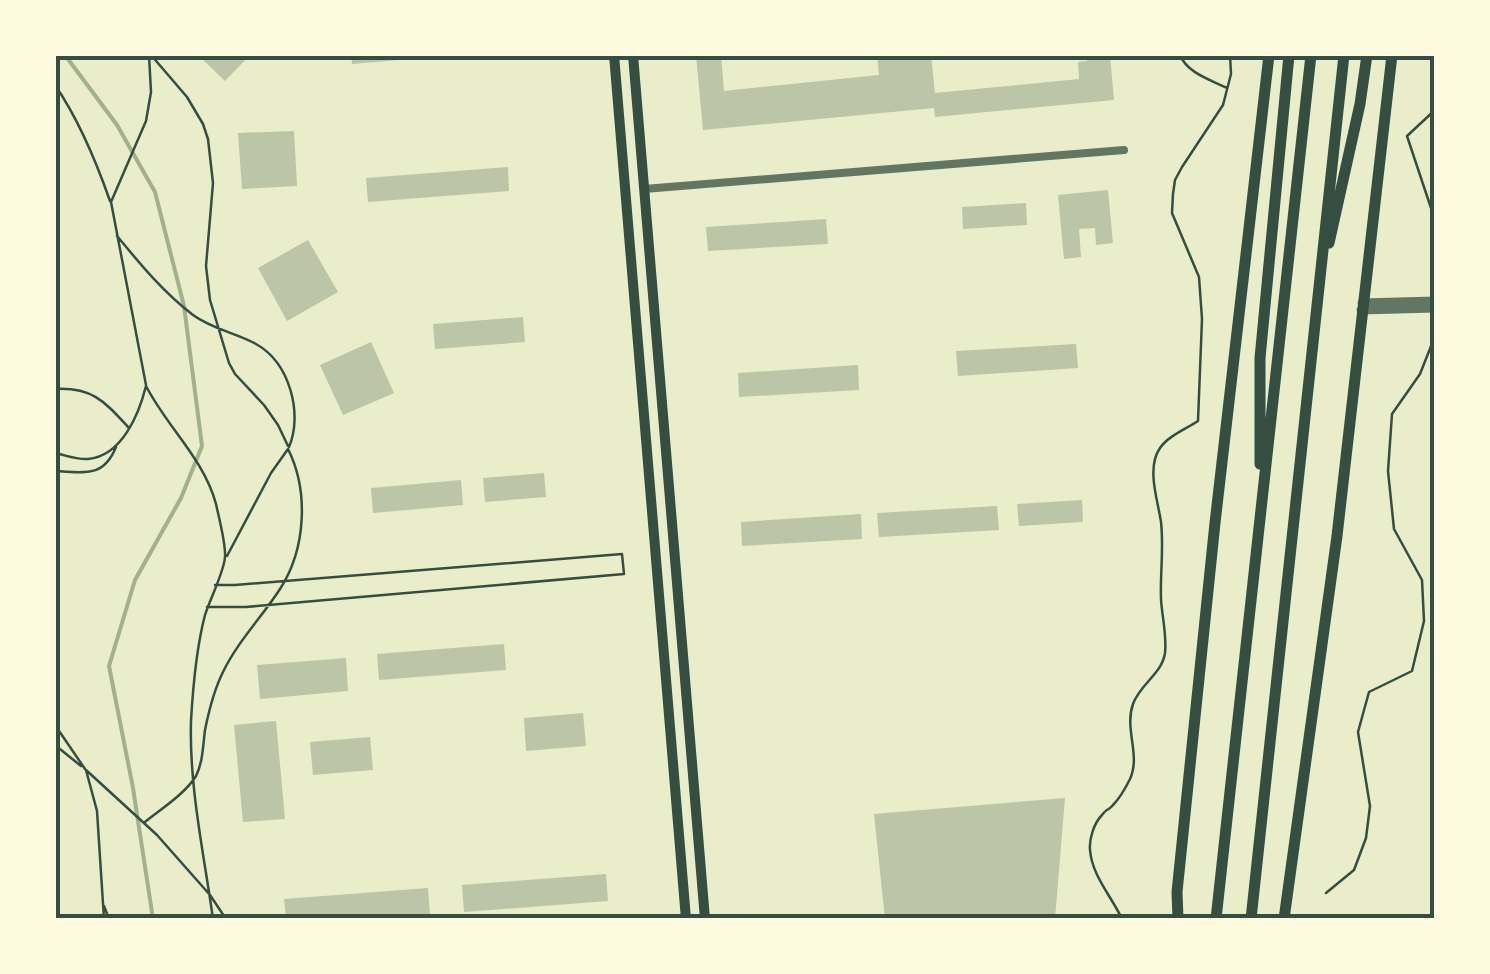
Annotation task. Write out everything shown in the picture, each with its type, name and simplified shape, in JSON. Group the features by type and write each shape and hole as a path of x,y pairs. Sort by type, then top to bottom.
{"highway":[{"path":"1178,919 1177,892 1215,522 1269,55"},
{"path":"1260,527 1260,358 1288,55"},
{"path":"1216,919 1310,55"},
{"path":"1250,919 1344,55"},
{"path":"1316,301 1360,104 1367,55"},
{"path":"1284,919 1337,536 1392,55"}],"main road":[{"path":"614,55 683,916"},
{"path":"632,55 704,913 714,919"}],"street":[{"path":"644,189 1124,150"},
{"path":"1362,307 1435,304"}],"path":[{"path":"110,202 146,121 151,92 150,55"},
{"path":"145,822 186,787 200,766 212,700 224,671 285,581 295,554 302,499 295,463 278,425 229,364 210,300 206,266 213,182 204,124 150,55"},
{"path":"1180,55 1191,70 1228,89"},
{"path":"1122,919 1103,889 1090,852 1092,834 1100,816 1113,806 1132,775 1129,720 1141,689 1165,656 1161,524 1154,490 1158,449 1198,422 1202,319 1199,277 1172,212 1174,180 1224,105 1230,55"},
{"path":"55,85 88,147 110,202 146,386 205,476 216,506 226,558"},
{"path":"1435,110 1408,136 1435,220"},
{"path":"117,235 164,292 198,319 266,352 278,364 294,408 294,434 288,449 271,473 215,585 195,665 191,724 194,778 213,919"},
{"path":"1326,893 1354,870 1366,838 1370,806 1358,732 1369,692 1412,671 1424,622 1422,580 1394,529 1388,471 1392,414 1420,374 1435,336"},
{"path":"55,471 95,472 111,460 141,408 146,386"},
{"path":"55,389 91,393 129,428"},
{"path":"55,453 90,459 118,444"},
{"path":"208,607 624,574 622,554 215,585"},
{"path":"55,725 86,770 97,811 106,919"},
{"path":"55,745 145,822 210,895 226,919"}],"building":[{"path":"198,55 250,55 225,81"},
{"path":"351,55 422,55 422,58 352,64"},
{"path":"696,55 721,55 724,91 879,75 877,55 931,55 935,93 1079,79 1078,62 1087,61 1087,55 1110,55 1114,100 935,117 934,108 703,130"},
{"path":"294,131 297,186 242,189 238,133"},
{"path":"508,167 509,191 368,202 366,178"},
{"path":"1108,190 1113,243 1096,245 1095,228 1079,229 1081,257 1064,259 1058,195"},
{"path":"1026,203 1027,225 963,229 962,207"},
{"path":"826,219 828,244 708,251 706,227"},
{"path":"308,240 338,292 287,321 258,268"},
{"path":"523,317 525,342 435,349 433,324"},
{"path":"371,342 394,393 343,415 320,365"},
{"path":"1076,344 1078,368 958,376 956,351"},
{"path":"858,365 859,390 739,397 738,373"},
{"path":"544,473 546,497 485,502 483,478"},
{"path":"461,480 463,505 373,513 371,488"},
{"path":"1082,500 1083,522 1019,526 1017,504"},
{"path":"997,506 999,530 879,537 877,513"},
{"path":"861,514 862,539 742,546 741,522"},
{"path":"504,644 506,670 379,680 377,654"},
{"path":"346,658 348,691 260,699 257,665"},
{"path":"583,713 586,746 526,751 524,718"},
{"path":"276,721 285,819 243,822 234,725"},
{"path":"370,737 373,770 313,775 310,742"},
{"path":"1065,798 1055,919 885,919 874,814"},
{"path":"606,874 608,901 464,912 462,885"},
{"path":"428,888 430,915 286,919 284,899"}],"waterway":[{"path":"65,55 117,125 155,192 184,306 202,446 181,498 135,580 109,666 153,919"}]}
